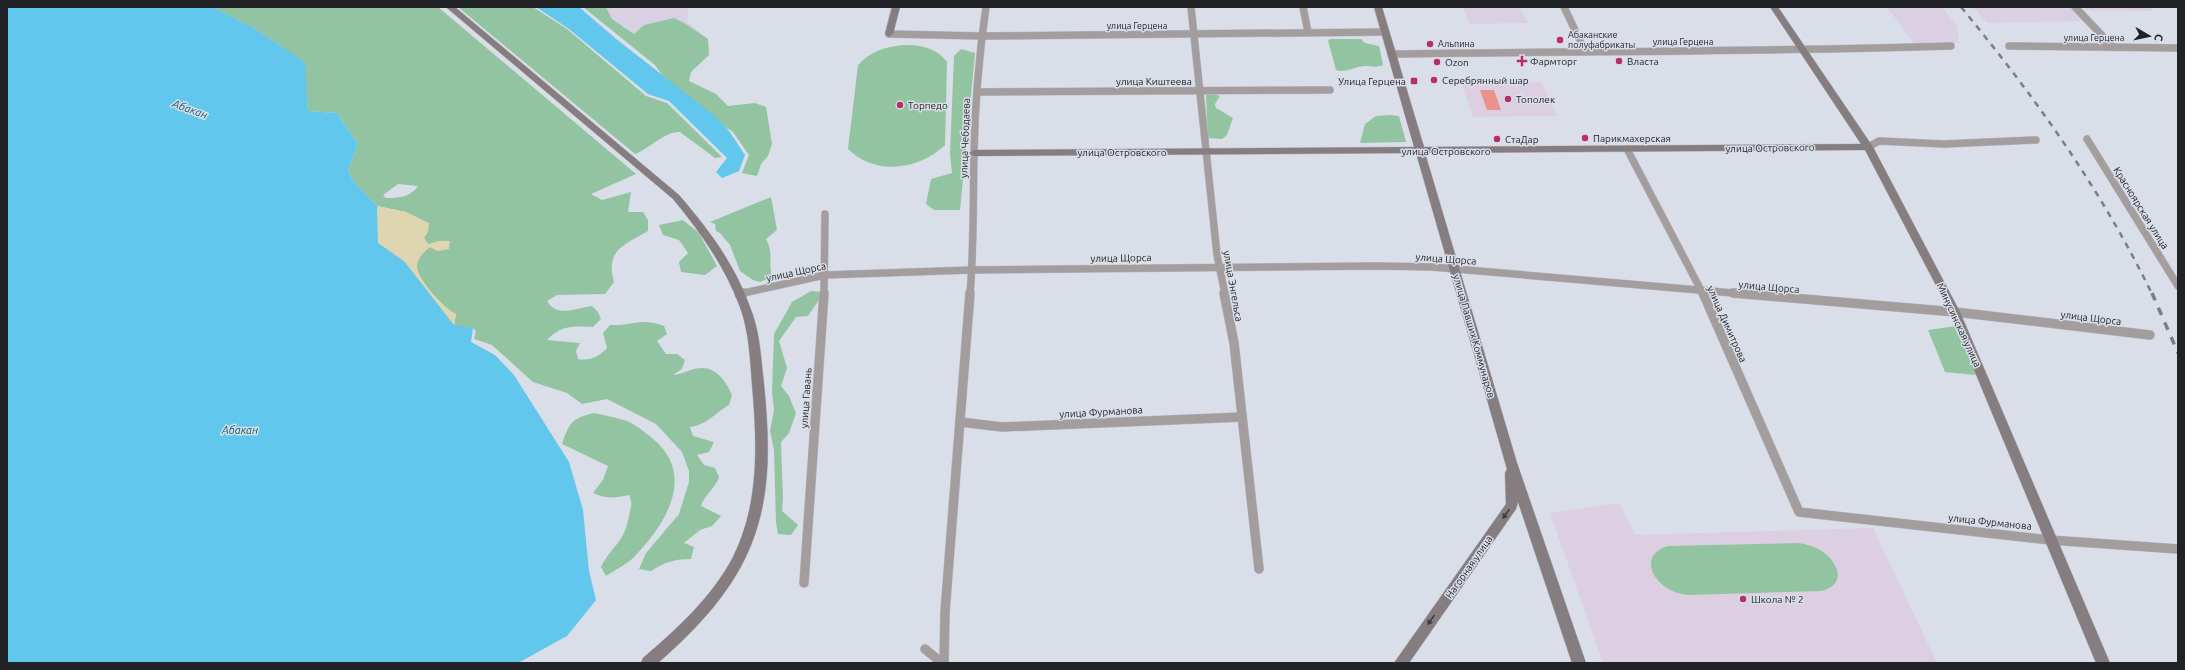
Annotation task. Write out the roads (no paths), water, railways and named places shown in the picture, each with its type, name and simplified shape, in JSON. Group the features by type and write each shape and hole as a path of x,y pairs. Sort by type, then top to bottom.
{"street":[{"path":"450,7 676,197 704,230 739,294 747,314 755,343 763,441 760,482 756,508 738,560 724,583 702,613 648,663"},
{"path":"889,34 896,7"},
{"name":"улица Чебодаева","path":"943,663 945,612 973,258 974,153 977,92 986,7"},
{"name":"улица Энгельса","path":"1191,7 1198,92 1207,151 1218,267 1234,343 1259,568"},
{"path":"1302,7 1308,32"},
{"name":"улица Павших Коммунаров","path":"1378,7 1511,463 1579,663"},
{"path":"1564,7 1585,51"},
{"name":"Минусинская улица","path":"1774,7 1868,146 1955,312 2103,663"},
{"path":"2075,7 2113,47"},
{"name":"улица Герцена","path":"889,34 982,36 1385,32"},
{"name":"улица Герцена","path":"1391,54 1585,51 1804,51 1951,46"},
{"name":"улица Герцена","path":"2009,46 2178,48"},
{"name":"улица Киштеева","path":"977,92 1198,92 1330,90"},
{"name":"Красноярская улица","path":"2087,139 2178,286"},
{"name":"улица Островского","path":"974,153 1627,149 1868,146 1879,141 1944,144 2036,140"},
{"name":"улица Димитрова","path":"1627,149 1702,291 1799,512"},
{"name":"улица Гавань","path":"804,583 825,275 825,214"},
{"name":"улица Щорса","path":"739,294 825,275 971,270 1377,266 1454,269 1955,312 2150,335"},
{"name":"улица Фурманова","path":"960,422 1002,427 1242,417"},
{"name":"Нагорная улица","path":"1401,663 1512,505 1511,463"},
{"name":"улица Фурманова","path":"1799,512 2050,540 2178,549"},
{"path":"924,649 943,663"}],"water":[{"name":"Абакан","path":"7,7 213,7 252,27 305,62 308,111 337,113 358,144 348,170 352,180 377,206 378,243 404,261 454,325 473,328 471,342 495,355 514,375 569,462 583,510 589,571 596,600 567,636 518,663 7,663"},
{"path":"536,7 579,7 615,38 712,114 727,128 745,155 739,171 722,178 716,172 727,158 669,101 648,94 569,29"}],"railway":[{"path":"1961,7 2041,110 2089,181 2132,255 2152,294"},
{"path":"2152,293 2178,353"}],"place":[{"name":"Абаканские полуфабрикаты","path":"1560,40"},
{"name":"Альпина","path":"1430,44"},
{"name":"Фармторг","path":"1522,61"},
{"name":"Власта","path":"1619,61"},
{"name":"Ozon","path":"1437,62"},
{"name":"Серебрянный шар","path":"1434,80"},
{"name":"Улица Герцена","path":"1414,81"},
{"name":"Тополек","path":"1508,99"},
{"name":"Торпедо","path":"900,105"},
{"name":"Парикмахерская","path":"1585,138"},
{"name":"СтаДар","path":"1497,139"},
{"name":"Школа № 2","path":"1743,599"}]}
